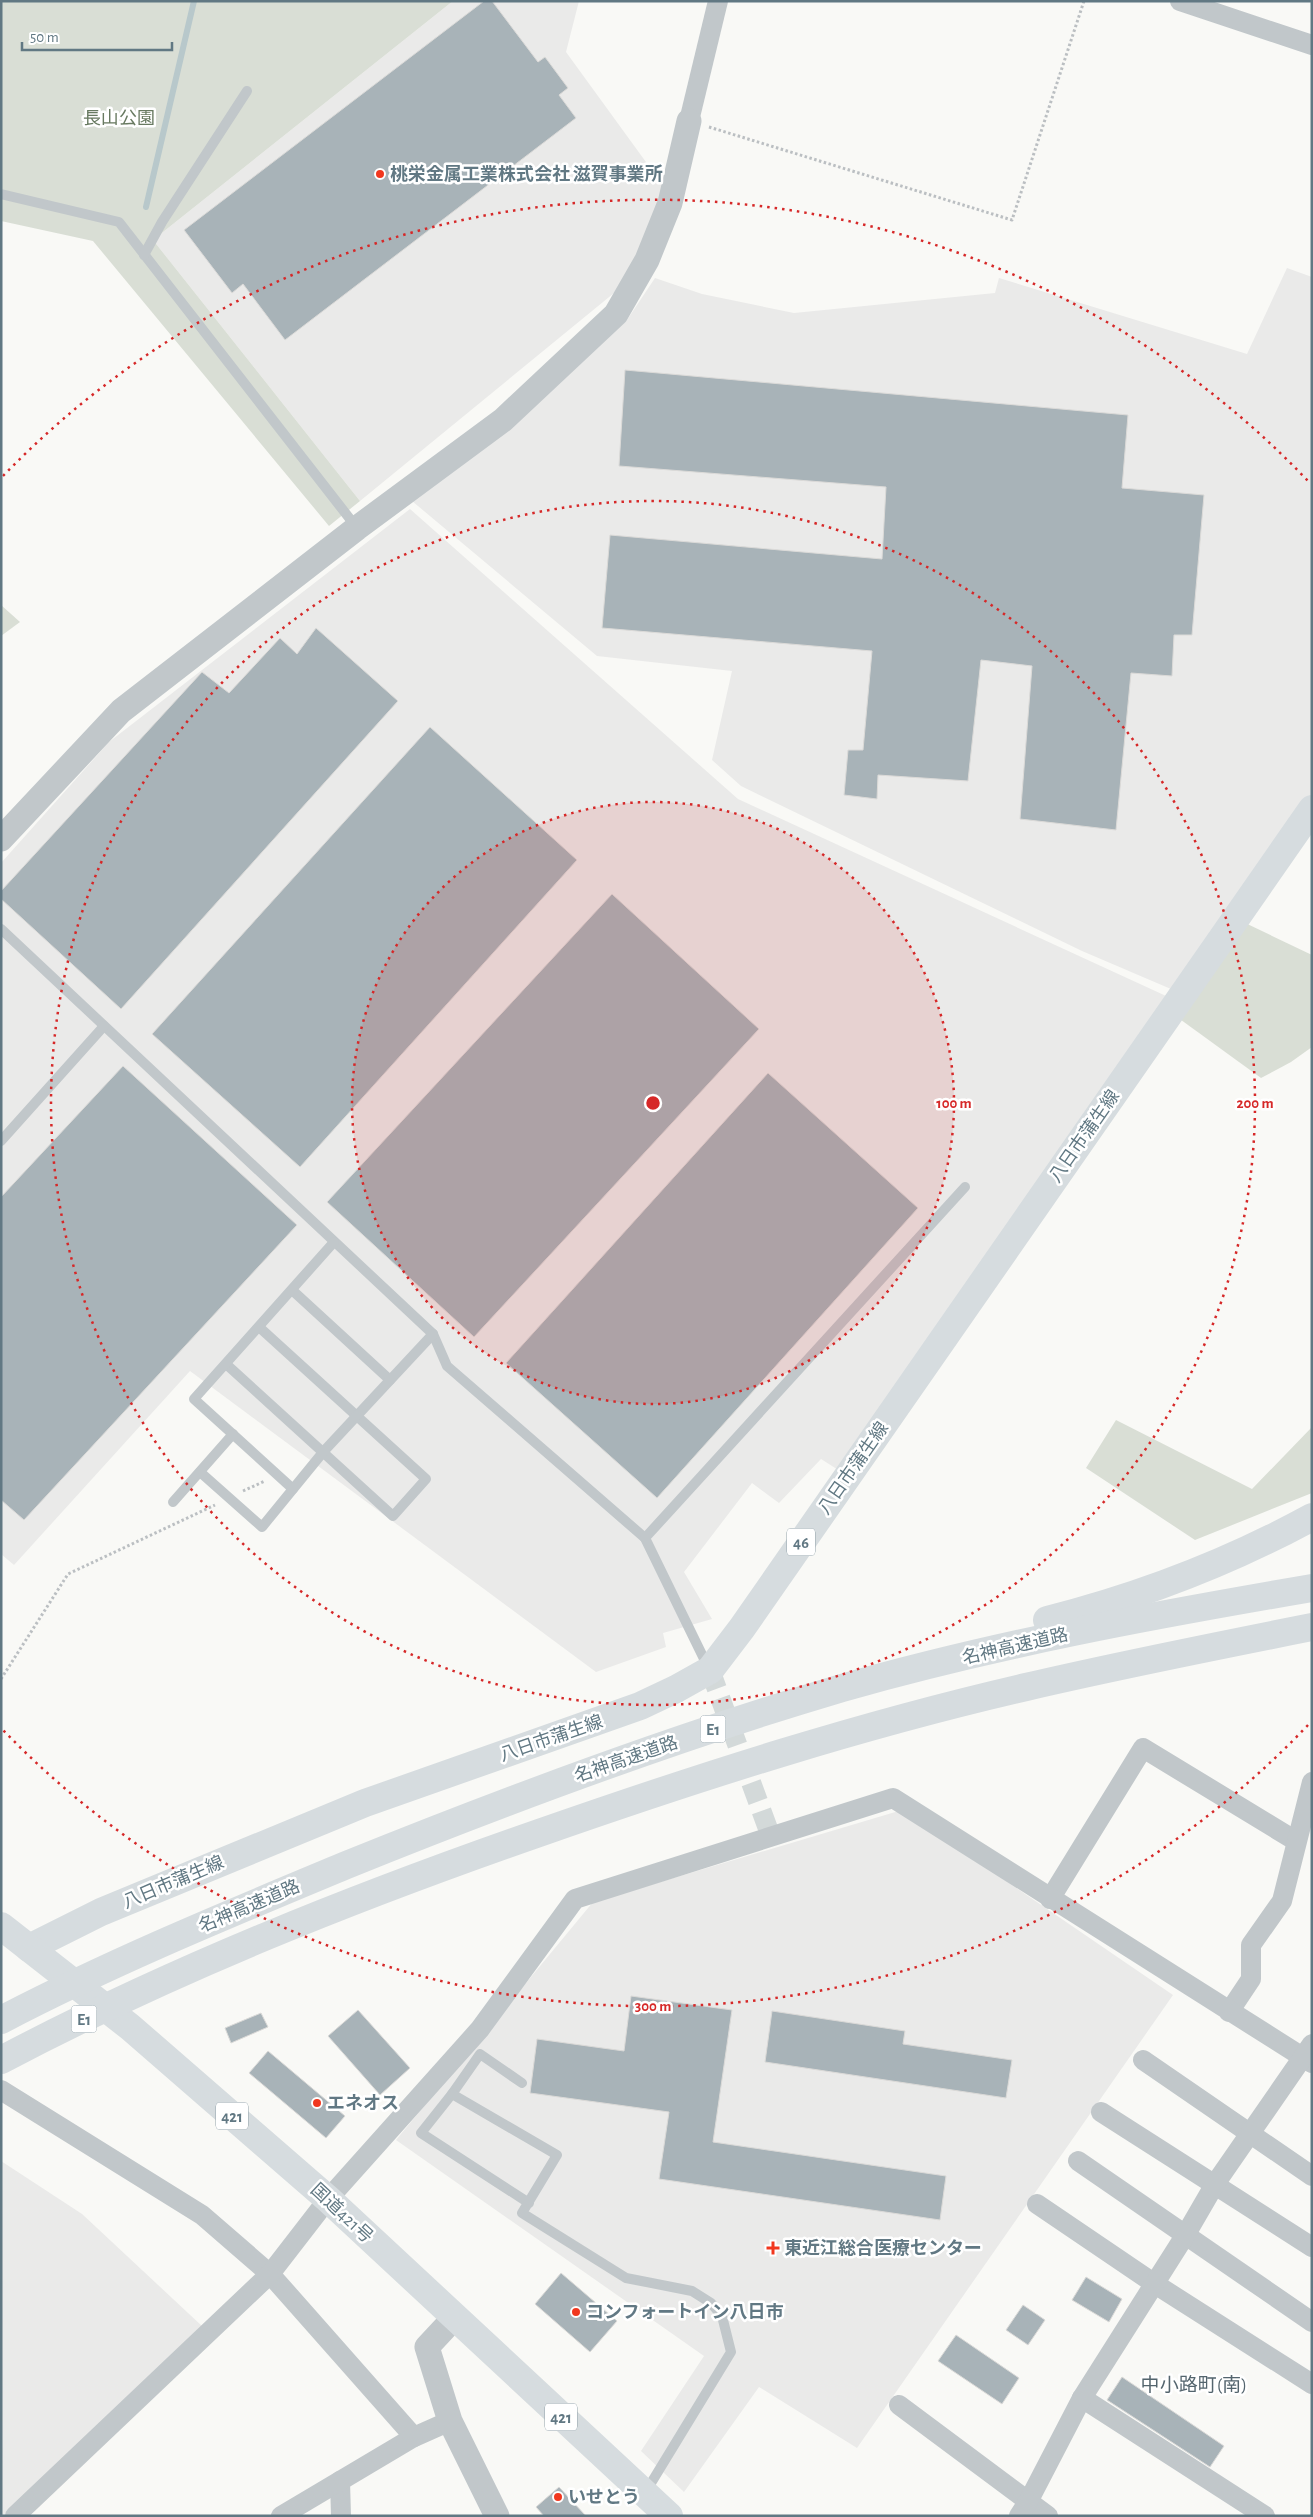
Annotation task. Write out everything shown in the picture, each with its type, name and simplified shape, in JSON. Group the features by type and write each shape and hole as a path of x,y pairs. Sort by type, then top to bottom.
{"main road":[{"name":"八日市蒲生線","path":"29,1948 101,1912 365,1803 640,1706 676,1690 710,1670 753,1612 1312,809"},
{"path":"632,1755 840,1677 1094,1608 1193,1575 1312,1518"},
{"name":"名神高速道路","path":"1,2020 240,1909 421,1835 632,1755 843,1688 1012,1645 1184,1610 1312,1588"},
{"name":"名神高速道路","path":"1,2060 167,1979 254,1941 435,1869 644,1796 855,1732 1023,1688 1312,1628"},
{"path":"1247,1640 1312,1641"},
{"name":"国道421号","path":"1,1926 130,2027 328,2199 669,2516"}],"street":[{"path":"1,839 122,711 357,528 503,420 616,314 647,260 670,203 718,1"},
{"path":"1180,1 1312,44"},
{"path":"1050,1899 1143,1748 1296,1841"},
{"path":"1229,2012 1251,1979 1250,1946 1282,1901 1312,1782"},
{"path":"17,2515 270,2274 328,2199 480,2029 575,1899 893,1798 1229,2012 1308,2055 1249,2133 1215,2184 1155,2284 1082,2398 1024,2509"},
{"path":"1143,2060 1312,2176"},
{"path":"1,2090 202,2215 270,2274 414,2437"},
{"path":"1101,2112 1312,2247"},
{"path":"1078,2161 1312,2322"},
{"path":"1037,2204 1155,2284 1312,2384"},
{"path":"454,2318 427,2347 450,2421 497,2516"},
{"path":"1082,2398 1265,2516"},
{"path":"899,2405 1024,2509 1048,2516"},
{"path":"281,2516 414,2437 450,2421"},
{"path":"340,2481 341,2516"}],"lane":[{"path":"144,254 162,222 247,91"},
{"path":"1,194 119,222 357,528"},
{"path":"1,929 433,1334 447,1366 645,1538 710,1670"},
{"path":"1,1142 104,1026"},
{"path":"645,1538 965,1187"},
{"path":"293,1489 194,1399 334,1242"},
{"path":"292,1290 390,1380"},
{"path":"226,1364 324,1451 393,1516 426,1479 259,1327"},
{"path":"200,1472 262,1527 324,1451 433,1334"},
{"path":"173,1502 233,1434"},
{"path":"522,2084 480,2054 452,2094 421,2133 529,2203"},
{"path":"452,2094 558,2155 522,2213 626,2278 692,2291 711,2303 722,2316 731,2352 644,2494"}],"path":[{"path":"690,121 1012,220 1084,1"},
{"path":"241,1493 267,1480"},
{"path":"1,1678 68,1574 224,1501"}],"shaded area":[{"path":"453,1 579,1 566,52 667,191 642,250 614,293 360,501 153,240"},
{"path":"1287,268 1312,277 1312,797 1178,992 1082,951 741,786 712,760 732,671 597,656 412,501 527,411 627,320 655,278 702,294 794,313 995,293 999,278 1247,354"},
{"path":"410,509 738,799 1177,1001 851,1478 821,1459 779,1503 752,1483 684,1572 712,1619 663,1633 666,1647 596,1672 190,1371 14,1565 1,1554 1,863 109,742"},
{"name":"東近江総合医療センター","path":"902,1810 1173,1995 857,2448 759,2387 684,2492 641,2451 704,2356 396,2140 593,1902"},
{"path":"1,2161 82,2214 203,2327 7,2516 1,2516"}],"green space":[{"name":"長山公園","path":"1,1 453,1 153,240 360,501 329,526 93,241 1,221"},
{"path":"1,605 20,622 1,636"},
{"path":"1241,921 1312,955 1312,1047 1291,1062 1261,1078 1177,1017"},
{"path":"1116,1420 1252,1489 1312,1427 1312,1493 1195,1540 1086,1468"}],"building":[{"name":"桃栄金属工業株式会社 滋賀事業所","path":"484,1 492,1 538,62 545,57 568,88 559,95 576,118 285,340 243,284 232,293 184,230"},
{"path":"625,370 1128,415 1122,488 1204,495 1192,635 1174,635 1172,676 1131,673 1116,830 1020,819 1032,666 981,660 968,781 878,775 877,799 844,795 848,750 863,750 872,651 602,628 610,535 882,559 886,487 619,466"},
{"path":"316,628 398,701 121,1009 1,899 1,891 202,672 229,693 280,638 297,654"},
{"path":"430,727 577,860 300,1167 152,1034"},
{"path":"612,894 759,1029 474,1337 327,1202"},
{"path":"123,1066 297,1225 24,1520 1,1500 1,1197"},
{"path":"768,1073 918,1208 657,1498 506,1363"},
{"path":"631,1996 732,2010 713,2142 946,2176 940,2220 659,2179 669,2112 530,2093 537,2039 624,2051"},
{"path":"358,2010 410,2068 380,2095 328,2036"},
{"path":"772,2011 905,2031 903,2044 1012,2060 1006,2098 765,2062"},
{"path":"261,2013 268,2027 231,2043 225,2028"},
{"path":"268,2051 345,2116 326,2138 249,2073"},
{"name":"コンフォートイン八日市","path":"561,2273 617,2321 590,2352 535,2304"},
{"path":"1086,2277 1122,2299 1109,2322 1072,2300"},
{"path":"1023,2305 1045,2320 1028,2345 1006,2330"},
{"path":"956,2335 1019,2378 1002,2404 938,2361"},
{"path":"1122,2377 1224,2446 1210,2467 1107,2400"},
{"name":"いせとう","path":"559,2487 586,2516 544,2516 536,2507"}],"waterway":[{"path":"146,207 194,1"}],"tunnel":[{"path":"710,1670 771,1837"}],"place":[{"name":"桃栄金属工業株式会社 滋賀事業所","path":"380,174"},
{"name":"エネオス","path":"317,2103"},
{"name":"東近江総合医療センター","path":"773,2248"},
{"name":"コンフォートイン八日市","path":"576,2312"},
{"name":"いせとう","path":"558,2497"}],"district":[{"name":"中小路町(南)","path":"1194,2384"}]}
